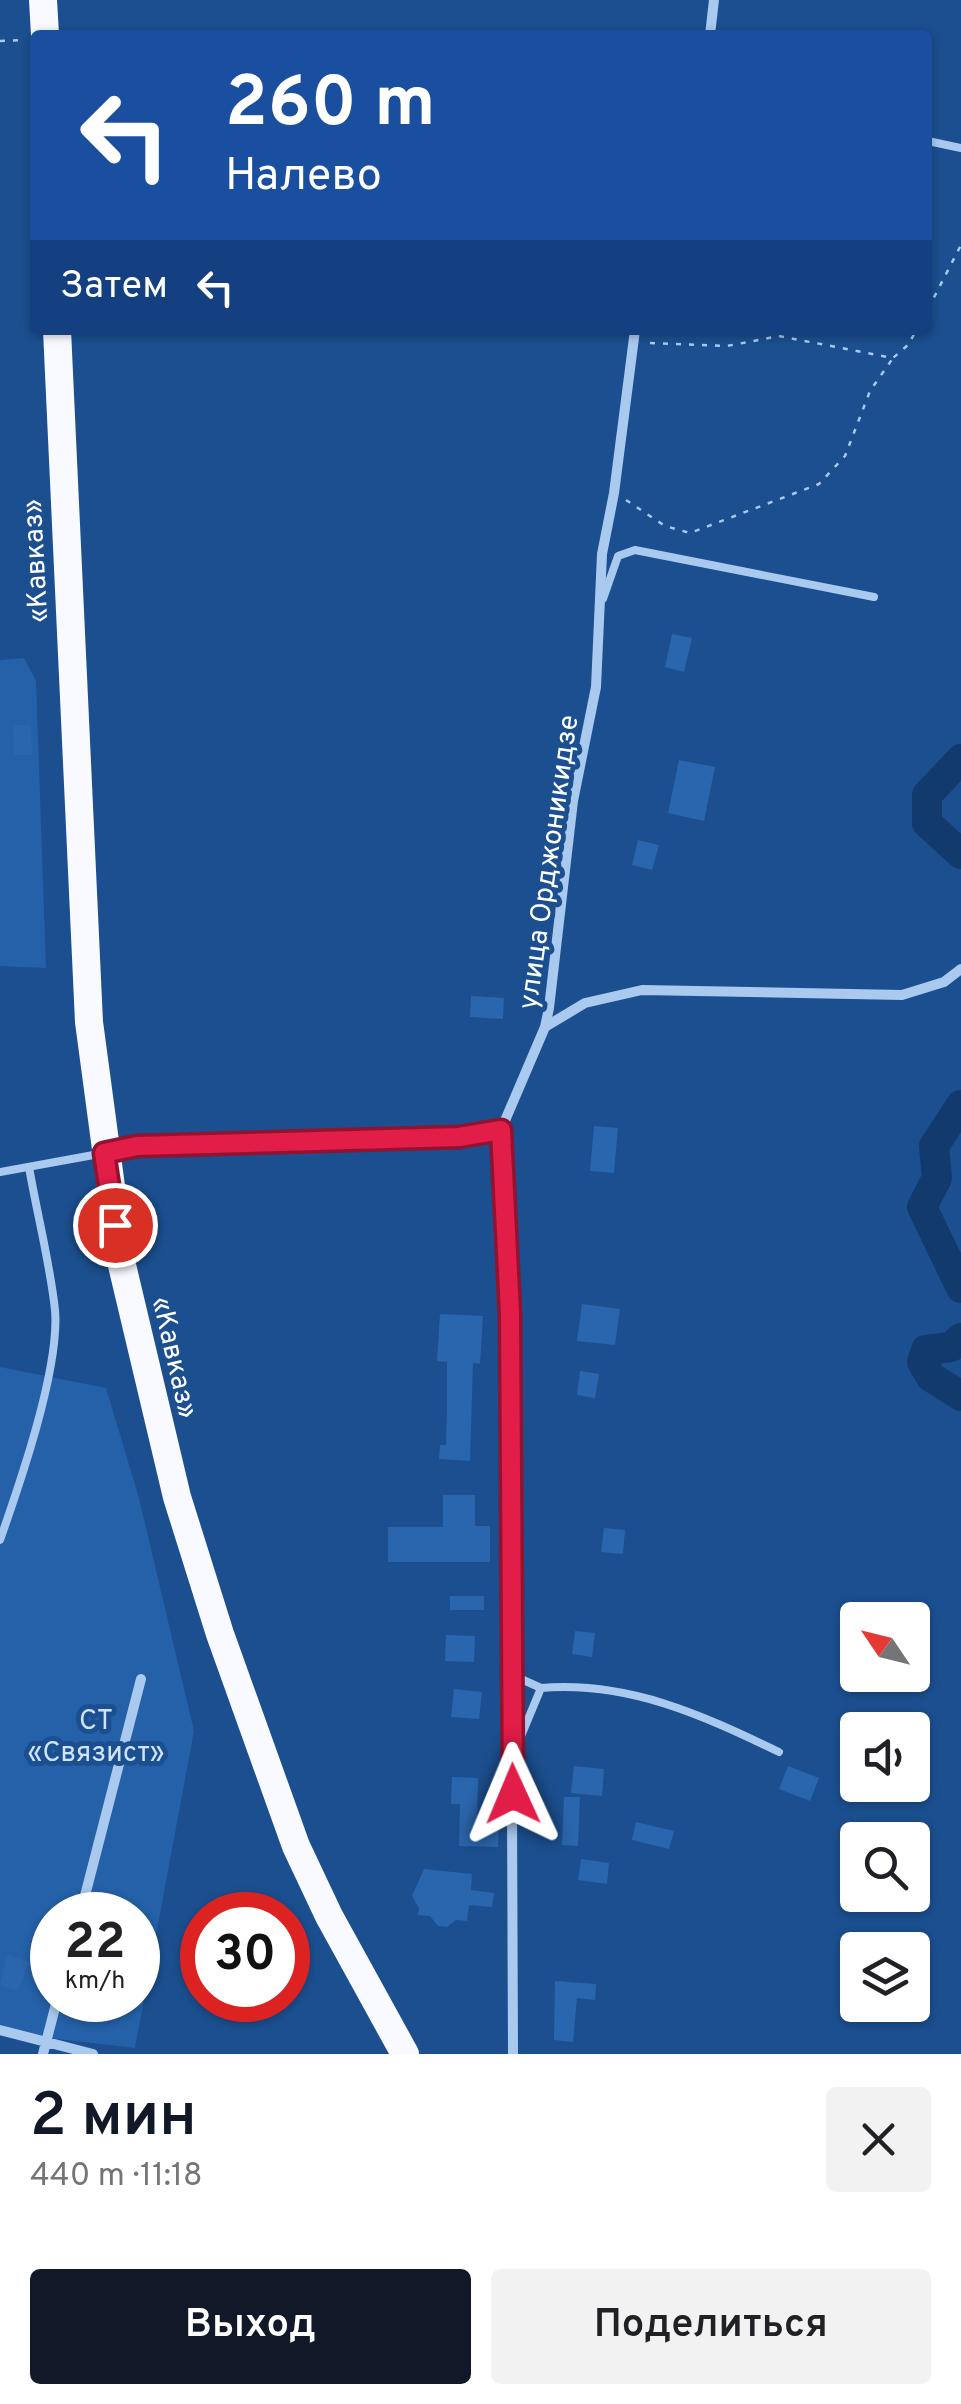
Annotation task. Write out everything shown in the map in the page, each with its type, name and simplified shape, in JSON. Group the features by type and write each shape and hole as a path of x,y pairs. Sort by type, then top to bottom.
{"highway":[{"path":"43,0 45,30"},
{"name":"«Кавказ»","path":"56,335 89,1022 104,1153 142,1362 177,1497 220,1634 296,1846 329,1916 405,2054"}],"street":[{"path":"711,30 714,0"},
{"name":"улица Орджоникидзе","path":"512,2054 510,1313 501,1130 546,1027 573,802 596,687 602,554 614,494 635,335"},
{"path":"546,1027 585,1003 642,990 902,995 944,982 960,970"},
{"path":"86,1892 142,1679"},
{"path":"45,2048 52,2022"},
{"path":"0,2030 45,2048 93,2054"}],"lane":[{"path":"932,142 961,148"},
{"path":"601,603 618,556 635,550 874,597"},
{"path":"0,1172 137,1146 459,1137 501,1130"},
{"path":"0,1540 21,1479 53,1352 55,1312 29,1167"},
{"path":"510,1674 541,1688 581,1684 640,1694 697,1713 779,1752"},
{"path":"513,1757 541,1688"}],"path":[{"path":"0,41 30,40"},
{"path":"932,300 961,245"},
{"path":"614,494 665,526 690,533 820,484 845,456 870,391 914,335"},
{"path":"634,343 727,346 779,336 893,358"}],"green space":[{"path":"24,658 36,681 46,968 0,966 0,660"},
{"name":"СТ «Связист»","path":"0,1367 106,1388 139,1498 194,1731 160,1914 160,1892 30,1892 30,2022 140,2022 135,2048 40,2037 0,2026"}],"building":[{"path":"672,634 692,638 684,672 665,667"},
{"path":"13,725 31,725 32,755 14,755"},
{"path":"679,760 715,767 704,821 668,813"},
{"path":"638,840 659,845 652,870 632,865"},
{"path":"471,996 504,998 503,1019 470,1017"},
{"path":"594,1126 618,1128 614,1173 590,1171"},
{"path":"582,1304 620,1309 615,1345 577,1341"},
{"path":"440,1314 483,1316 480,1364 473,1363 470,1461 439,1459 440,1445 446,1445 447,1407 447,1362 437,1361"},
{"path":"580,1371 599,1374 595,1398 577,1395"},
{"path":"443,1495 475,1495 475,1526 490,1526 490,1562 388,1562 388,1527 443,1527"},
{"path":"604,1528 625,1530 623,1554 601,1552"},
{"path":"450,1596 484,1596 484,1610 450,1610"},
{"path":"575,1631 595,1633 592,1657 572,1654"},
{"path":"446,1635 475,1636 474,1662 445,1661"},
{"path":"454,1689 482,1692 479,1719 451,1717"},
{"path":"574,1766 604,1769 602,1796 571,1793"},
{"path":"788,1766 819,1778 810,1801 779,1789"},
{"path":"452,1777 478,1778 477,1821 499,1822 498,1847 459,1846 460,1804 451,1804"},
{"path":"564,1797 580,1797 578,1846 562,1845"},
{"path":"636,1822 674,1831 669,1849 632,1840"},
{"path":"581,1859 609,1863 607,1884 578,1880"},
{"path":"424,1869 472,1874 471,1890 494,1893 492,1907 469,1905 467,1921 456,1920 447,1927 438,1926 430,1916 418,1915 419,1908 412,1896"},
{"path":"7,1954 29,1962 18,1991 0,1985"},
{"path":"555,1981 596,1984 595,2000 577,1998 573,2042 554,2040"}],"waterway":[{"path":"961,759 927,795 927,823 961,854"},
{"path":"961,1105 934,1146 937,1178 922,1207 961,1288"},
{"path":"961,1338 951,1347 926,1350 922,1362 931,1377 961,1396"}],"route":[{"path":"115,1225 104,1153 137,1146 459,1137 501,1130 510,1313 513,1794"}]}
